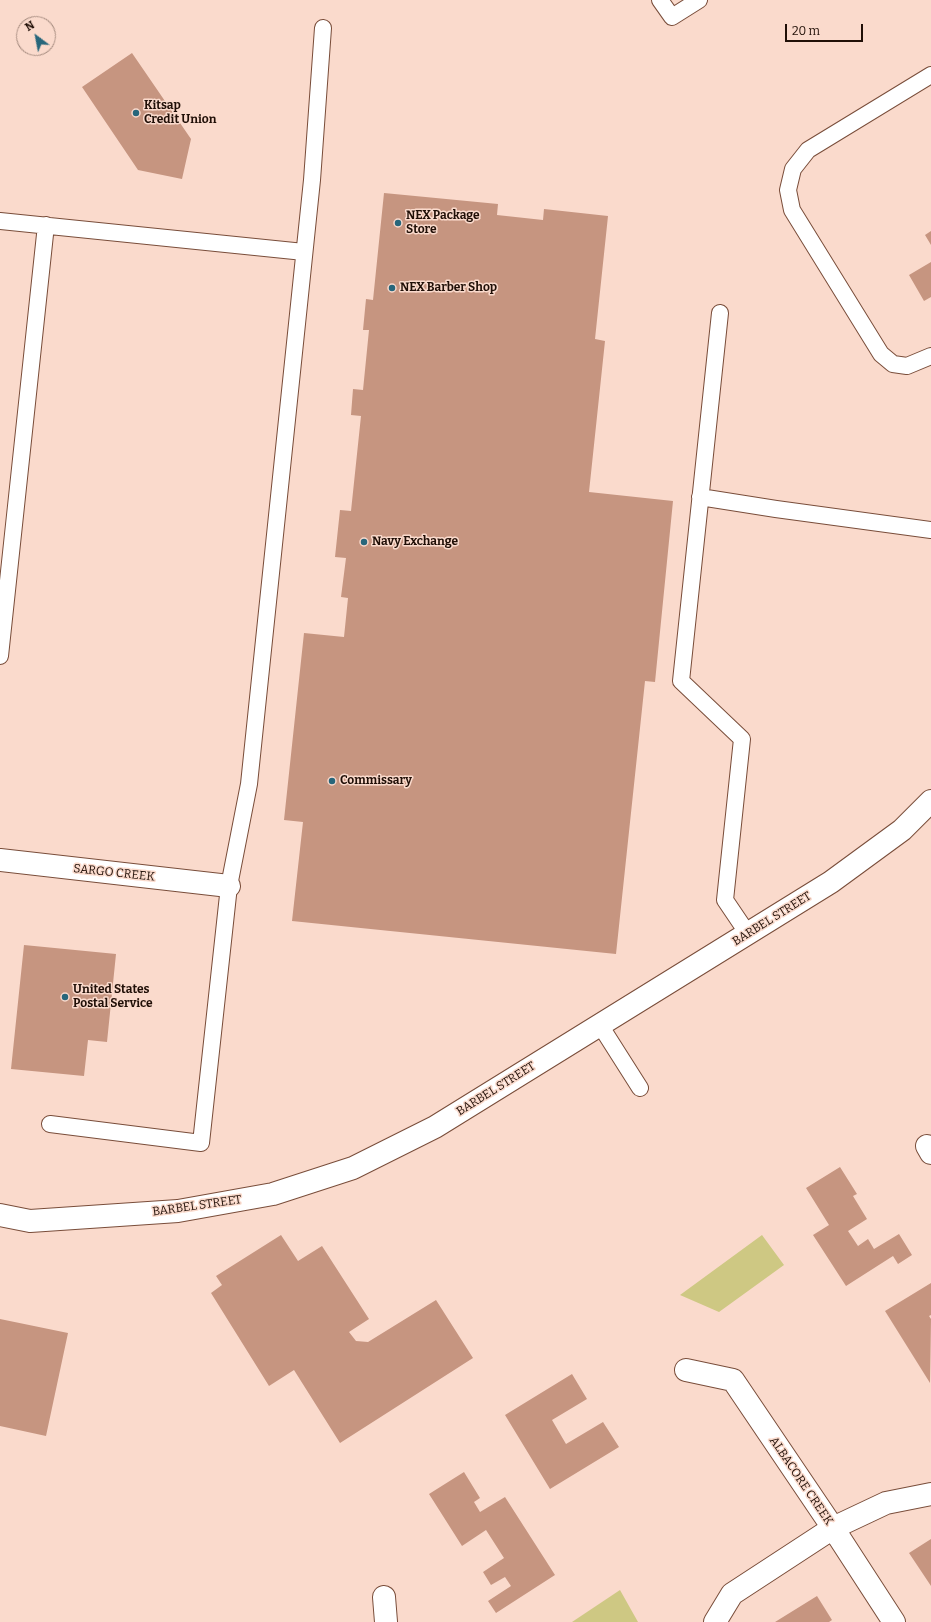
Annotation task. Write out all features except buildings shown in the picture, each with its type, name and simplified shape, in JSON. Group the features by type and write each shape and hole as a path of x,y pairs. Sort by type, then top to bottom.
{"street":[{"name":"BARBEL STREET","path":"0,1215 30,1221 178,1211 273,1194 353,1168 435,1127 831,882 902,830 931,801"},
{"name":"SARGO CREEK","path":"0,860 228,886"},
{"name":"ALBACORE CREEK","path":"686,1370 733,1380 833,1528 894,1622"},
{"path":"715,1622 732,1594 833,1528 886,1503 931,1494"},
{"path":"384,1597 386,1622"}],"lane":[{"path":"660,0 672,17 699,0"},
{"path":"50,1124 201,1143 228,886 249,784 312,180 323,28"},
{"path":"931,75 808,150 792,169 788,190 792,210 881,354 893,364 907,366 931,356"},
{"path":"0,221 304,252"},
{"path":"0,656 46,225"},
{"path":"720,313 681,681 742,739 725,900 748,934"},
{"path":"700,497 931,530"},
{"path":"600,1025 640,1088"}],"shaded area":[{"path":"762,1235 784,1265 719,1312 680,1295"},
{"path":"620,1590 638,1622 572,1622"}],"place":[{"name":"Kitsap Credit Union","path":"136,113"},
{"name":"NEX Package Store","path":"398,223"},
{"name":"NEX Barber Shop","path":"392,288"},
{"name":"Navy Exchange","path":"364,542"},
{"name":"Commissary","path":"332,781"},
{"name":"United States Postal Service","path":"65,997"}]}
